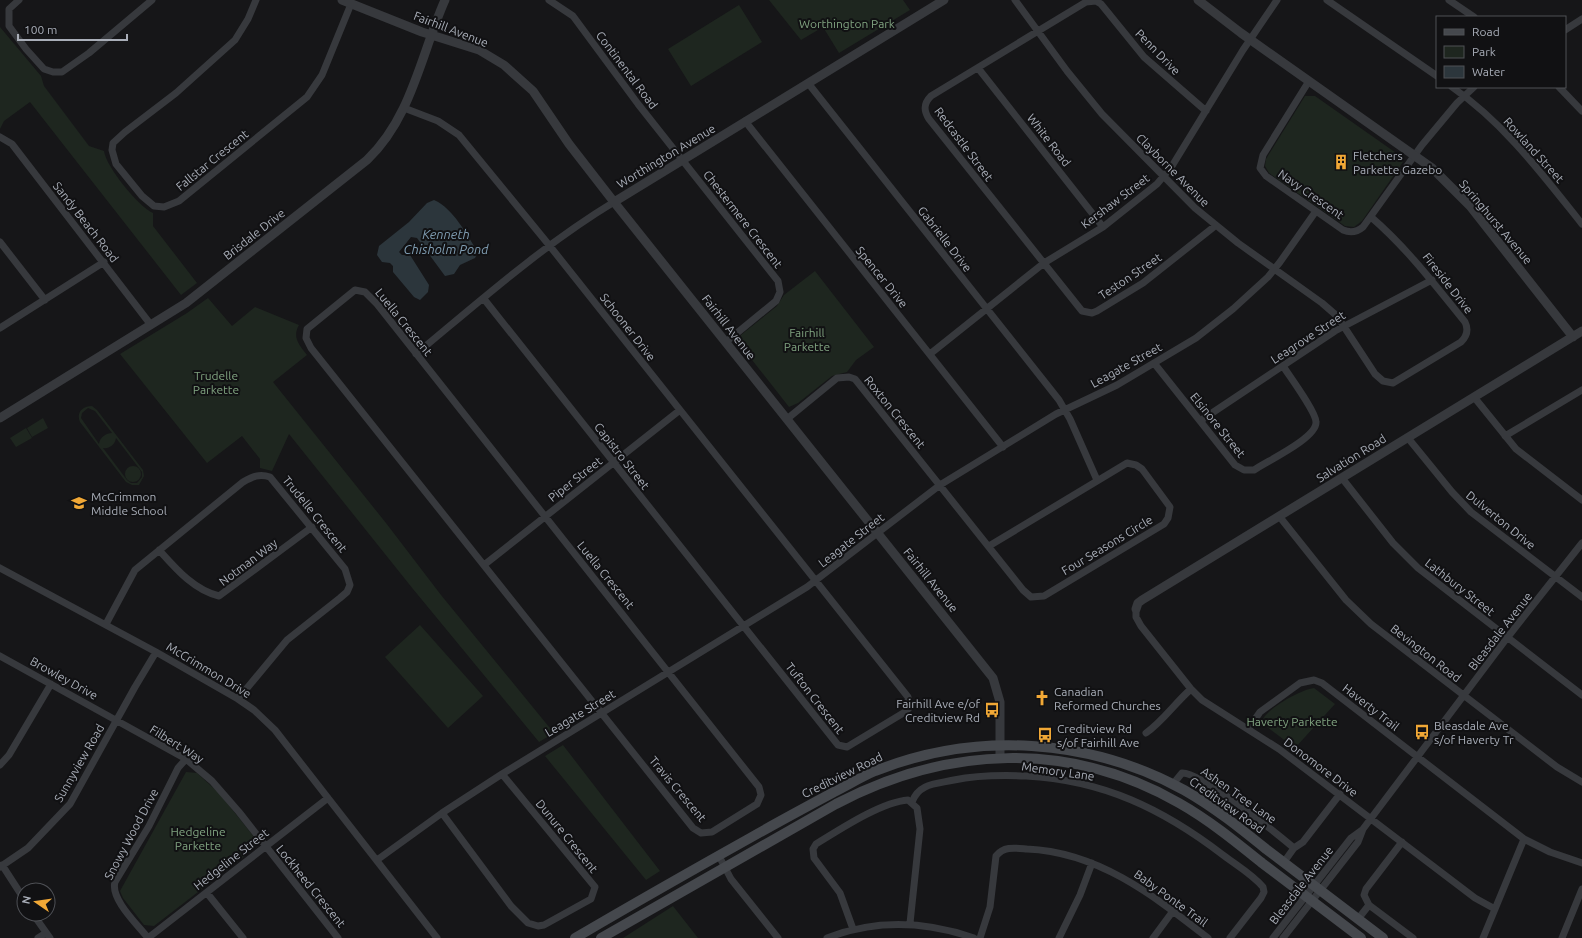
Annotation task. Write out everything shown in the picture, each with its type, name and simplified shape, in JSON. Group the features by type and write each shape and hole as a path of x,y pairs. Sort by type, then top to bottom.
{"main road":[{"name":"Creditview Road","path":"575,938 718,856 873,772 900,762 934,753 967,747 1000,745 1048,747 1096,755 1139,769 1172,784 1212,808 1383,938"},
{"name":"Creditview Road","path":"601,938 836,804 888,780 934,766 964,761 1000,758 1040,759 1076,765 1108,772 1155,790 1206,820 1361,938"}],"street":[{"path":"19,0 9,9 9,26 26,50 44,68 53,72 62,72 90,53 152,0"},
{"name":"Fallstar Crescent","path":"256,0 248,19 235,40 176,93 113,143 112,150 116,164 142,196 154,206 164,207 179,201 307,97 322,75 351,4"},
{"name":"Fairhill Avenue","path":"342,0 432,35 479,50 504,65 533,91 570,144 614,202 993,678 997,687 1000,702 1000,758"},
{"name":"Brisdale Drive","path":"0,418 197,295 362,164 384,142 404,108 446,0"},
{"name":"Continental Road","path":"549,0 573,16 638,104 683,159"},
{"name":"Worthington Avenue","path":"416,354 549,245 579,223 944,0"},
{"name":"Clayborne Avenue","path":"1015,0 1037,31 1102,114 1164,176 1216,226 1322,303 1337,316 1344,326"},
{"path":"1198,0 1250,40"},
{"name":"Kershaw Street","path":"930,354 1044,263 1103,227 1157,184 1172,166 1250,40 1277,0"},
{"path":"1327,0 1436,75"},
{"path":"1449,0 1473,16"},
{"name":"Penn Drive","path":"1037,31 1086,2 1096,1 1105,8 1144,57 1206,111"},
{"path":"1566,29 1582,19"},
{"name":"Redcastle Street","path":"1037,31 931,96 925,105 926,114 1044,263"},
{"name":"Springhurst Avenue","path":"1250,40 1432,168 1470,206 1573,337"},
{"name":"White Road","path":"978,68 1103,227"},
{"name":"Navy Crescent","path":"1309,81 1263,156 1260,168 1266,176 1348,232 1359,230 1371,217 1415,155 1457,102 1473,88"},
{"name":"Gabrielle Drive","path":"808,83 1065,410 1098,480"},
{"name":"Rowland Street","path":"1453,88 1479,108 1515,141 1582,224"},
{"path":"1560,88 1580,103 1582,111"},
{"name":"Schooner Drive","path":"404,108 438,121 459,135 549,245 816,581"},
{"name":"Spencer Drive","path":"745,121 1003,447"},
{"name":"Sandy Beach Road","path":"0,137 12,144 151,325"},
{"name":"Chestermere Crescent","path":"683,159 779,285 780,292 776,301 726,342"},
{"name":"Leagate Street","path":"376,860 442,812 601,712 669,672 816,581 940,485 1065,410 1117,384 1196,338 1223,318 1274,269 1316,211"},
{"name":"Fireside Drive","path":"1344,326 1375,374 1388,383 1397,381 1461,342 1466,335 1467,328 1465,322 1432,280 1400,243 1371,217"},
{"name":"Teston Street","path":"1044,263 1078,308 1082,311 1092,313 1105,307 1143,283 1216,226"},
{"path":"0,242 45,300"},
{"path":"0,328 104,262"},
{"name":"Leagrove Street","path":"1200,421 1344,326 1432,280"},
{"name":"Luella Crescent","path":"601,712 311,348 306,338 306,334 311,324 350,293 361,290 370,296 377,304 669,672"},
{"name":"Capistro Street","path":"484,299 744,626"},
{"name":"Salvation Road","path":"1136,609 1138,603 1142,600 1582,331"},
{"name":"Elsinore Street","path":"1154,363 1236,465 1247,471 1254,470 1309,436 1316,426 1314,415 1283,366"},
{"name":"Roxton Crescent","path":"787,419 837,378 849,377 855,379 940,485"},
{"path":"1505,436 1582,390"},
{"path":"1474,397 1505,436 1523,455 1582,500"},
{"name":"Piper Street","path":"484,565 680,410"},
{"name":"Dulverton Drive","path":"1408,438 1452,492 1471,512 1582,597"},
{"name":"Four Seasons Circle","path":"940,485 1026,593 1031,596 1039,597 1167,520 1170,511 1168,502 1138,466 1130,463 1124,464 989,546"},
{"name":"Trudelle Crescent","path":"106,624 135,570 243,482 261,474 270,477 312,526 345,569 350,584 347,592 287,640 238,699"},
{"name":"Lathbury Street","path":"1342,478 1406,557 1429,578 1582,695"},
{"name":"Bevington Road","path":"1279,516 1350,604 1371,624 1557,767 1582,782"},
{"name":"Notman Way","path":"159,550 182,576 211,594 219,596 312,526"},
{"name":"Bleasdale Avenue","path":"1274,938 1318,888 1351,838 1363,829 1507,638 1582,543"},
{"name":"McCrimmon Drive","path":"0,568 106,624 238,699 254,710 275,730 437,938"},
{"name":"Tufton Crescent","path":"744,626 838,745 847,747 905,712 909,708 908,697 816,581"},
{"name":"Donomore Drive","path":"1136,609 1136,617 1141,626 1191,689 1202,700 1249,728 1340,794 1475,898 1495,909"},
{"name":"Sunnyview Road","path":"1,866 28,848 70,804 156,652"},
{"name":"Browley Drive","path":"0,656 117,720"},
{"name":"Travis Crescent","path":"601,712 693,828 701,833 712,832 757,804 761,795 759,786 669,672"},
{"name":"Haverty Trail","path":"1249,728 1260,712 1300,683 1314,680 1322,684 1524,839 1550,852 1582,863"},
{"path":"0,765 9,755 51,684"},
{"path":"1146,733 1158,725 1180,699 1191,689"},
{"name":"Filbert Way","path":"117,720 186,759 212,781 240,812 266,847"},
{"name":"Snowy Wood Drive","path":"148,938 118,900 113,888 115,882 149,826 178,768 186,759"},
{"name":"Ashen Tree Lane","path":"1172,784 1182,773 1191,774 1234,802 1294,848"},
{"name":"Dunure Crescent","path":"442,812 511,906 528,922 538,926 544,925 591,899 594,893 594,887 502,774"},
{"name":"Memory Lane","path":"912,802 916,793 923,787 970,778 1007,775 1041,777 1079,783 1104,789 1144,805 1186,828 1263,887 1264,892 1261,898 1230,938"},
{"path":"1284,862 1294,848 1303,842 1340,794"},
{"name":"Hedgeline Street","path":"148,938 328,798"},
{"path":"853,929 840,893 812,854 814,846 879,809 903,800 912,802 917,808 920,829 910,923"},
{"path":"1483,938 1524,839"},
{"path":"1402,842 1365,891 1364,898 1369,905 1413,938"},
{"name":"Lockheed Crescent","path":"266,847 338,938"},
{"name":"Baby Ponte Trail","path":"980,938 990,908 996,856 1000,850 1009,848 1039,849 1062,854 1092,863 1123,877 1173,911 1208,938"},
{"path":"718,856 731,879 778,938"},
{"path":"1059,938 1080,895 1092,863"},
{"path":"1,866 16,888"},
{"path":"1565,937 1582,889"},
{"path":"207,892 243,938"},
{"name":"Bleasdale Avenue","path":"1283,938 1309,898"},
{"path":"1358,919 1369,905"},
{"path":"1153,938 1173,911"},
{"path":"38,922 48,936 38,938"},
{"path":"827,938 853,929 884,924 910,923 942,928 974,938"}],"green space":[{"name":"Worthington Park","path":"769,0 903,0 910,10 839,53 823,27 801,40"},
{"path":"739,5 762,42 691,86 668,49"},
{"path":"0,27 41,76 44,86 89,146 104,151 111,167 124,186 140,203 153,213 153,226 197,283 181,295 30,102 4,121 0,129"},
{"path":"1305,96 1315,96 1399,155 1403,162 1362,221 1354,227 1345,226 1269,173 1265,166 1266,159"},
{"name":"Fairhill Parkette","path":"815,271 874,347 856,360 847,372 832,376 798,403 789,407 738,342 741,335 777,306 784,295"},
{"name":"Trudelle Parkette","path":"208,298 232,326 255,307 299,325 296,333 297,341 307,355 273,382 386,523 441,595 554,733 539,742 413,589 289,434 272,471 260,468 260,459 242,436 207,463 120,354 187,313"},
{"path":"88,406 92,406 97,410 143,470 144,476 139,485 132,485 126,482 80,422 79,413","holes":["88,408 95,411 112,433 104,436 99,444 81,418 82,413","116,438 142,472 142,477 137,483 131,483 127,480 103,448 111,446"]},
{"path":"43,418 48,428 32,437 27,428"},
{"path":"26,428 32,438 16,447 10,438"},
{"path":"133,466 140,471 141,474 136,481 133,482 126,477 125,474 130,467"},
{"path":"420,625 483,696 448,728 385,657"},
{"name":"Haverty Parkette","path":"1314,688 1335,704 1295,748 1267,727 1263,719 1279,704 1301,692"},
{"path":"563,745 660,871 646,880 545,756"},
{"name":"Hedgeline Parkette","path":"186,772 197,773 219,793 255,838 255,848 154,926 144,925 123,898 120,891"},
{"path":"673,906 698,938 623,938"}],"water":[{"name":"Kenneth Chisholm Pond","path":"434,200 448,209 454,216 478,252 475,258 460,265 454,274 445,276 417,238 411,237 399,252 402,255 410,255 429,285 428,292 420,300 414,297 393,272 393,266 390,263 382,262 377,255 379,246 409,222 427,203"}],"place":[{"name":"Fletchers Parkette Gazebo","path":"1341,162"},
{"name":"McCrimmon Middle School","path":"79,503"},
{"name":"Canadian Reformed Churches","path":"1042,698"},
{"name":"Fairhill Ave e/of Creditview Rd","path":"992,710"},
{"name":"Bleasdale Ave s/of Haverty Tr","path":"1422,732"},
{"name":"Creditview Rd s/of Fairhill Ave","path":"1045,735"}]}
